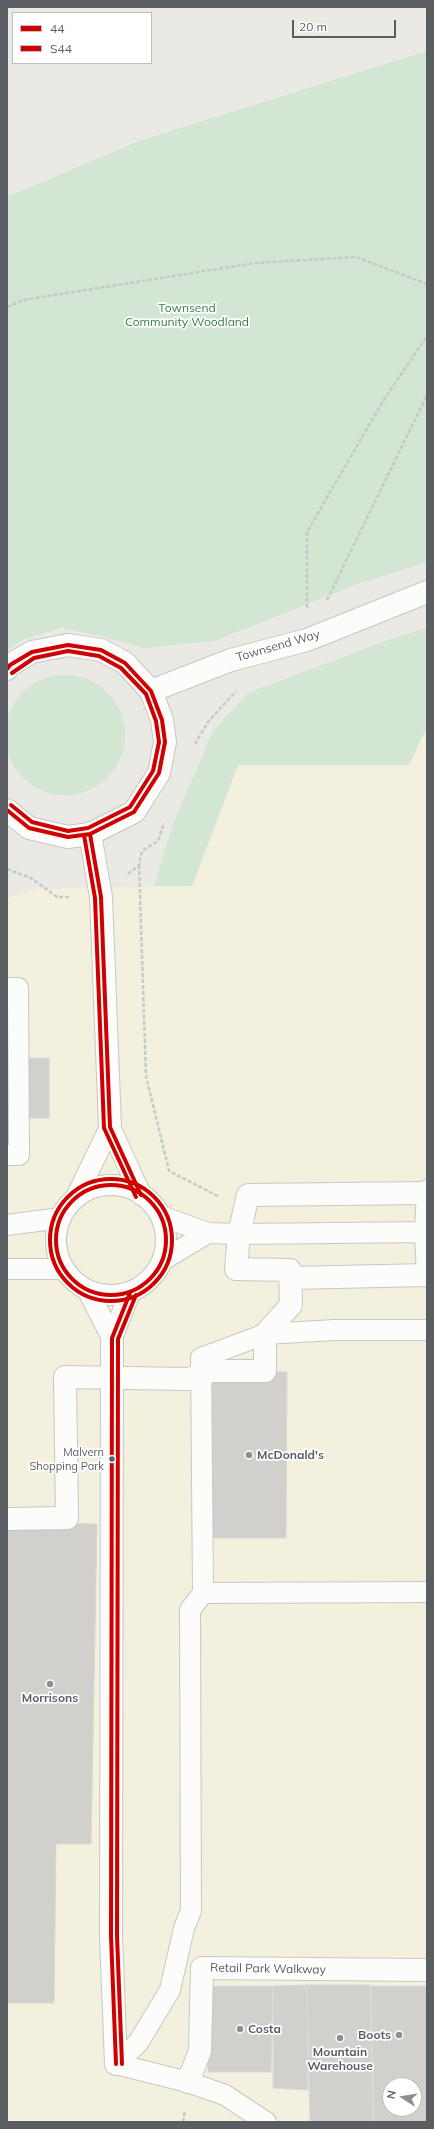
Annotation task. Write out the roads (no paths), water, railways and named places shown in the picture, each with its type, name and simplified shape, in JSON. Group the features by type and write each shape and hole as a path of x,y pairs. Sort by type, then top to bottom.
{"street":[{"name":"Townsend Way","path":"152,692 231,660 307,640 427,592"},
{"path":"7,669 10,665 32,652 68,645 101,650 125,662 152,692 162,720 165,742 159,773 134,812 90,834 68,837 29,828 7,810"},
{"path":"90,834 101,897 110,1127"},
{"path":"7,1519 67,1518 65,1377 189,1379 212,1372 265,1371 265,1334 291,1305 291,1278 290,1270 236,1269 240,1234 248,1195 427,1192"},
{"path":"291,1278 427,1276"},
{"path":"112,1338 111,1936 116,2064"},
{"name":"Retail Park Walkway","path":"188,2082 200,2051 202,1968 427,1970"}],"lane":[{"path":"7,988 18,988 19,1155 7,1155"},
{"path":"110,1127 140,1195"},
{"path":"75,1199 110,1127"},
{"path":"88,1291 112,1296 130,1293 150,1280 163,1260 166,1242 161,1216 150,1201 132,1189 110,1185 92,1188 75,1199 67,1206 61,1218 56,1244 64,1269 88,1291 112,1338"},
{"path":"427,1192 425,1232 427,1276"},
{"path":"161,1216 208,1232 240,1234 425,1232"},
{"path":"7,1225 61,1218"},
{"path":"163,1260 208,1232"},
{"path":"7,1269 64,1269"},
{"path":"112,1338 130,1293"},
{"path":"116,2064 138,2043 170,1990 184,1928 190,1911 190,1610 203,1593 202,1358 265,1334 335,1330 427,1330"},
{"path":"203,1593 427,1592"},
{"path":"116,2064 188,2082 225,2095 266,2122"}],"place":[{"name":"McDonald's","path":"249,1455"},
{"name":"Malvern Shopping Park","path":"112,1459"},
{"name":"Morrisons","path":"50,1684"},
{"name":"Costa","path":"240,2029"},
{"name":"Boots","path":"399,2035"},
{"name":"Mountain Warehouse","path":"340,2038"}],"park label":[{"name":"Townsend Community Woodland","path":"187,315"}]}
